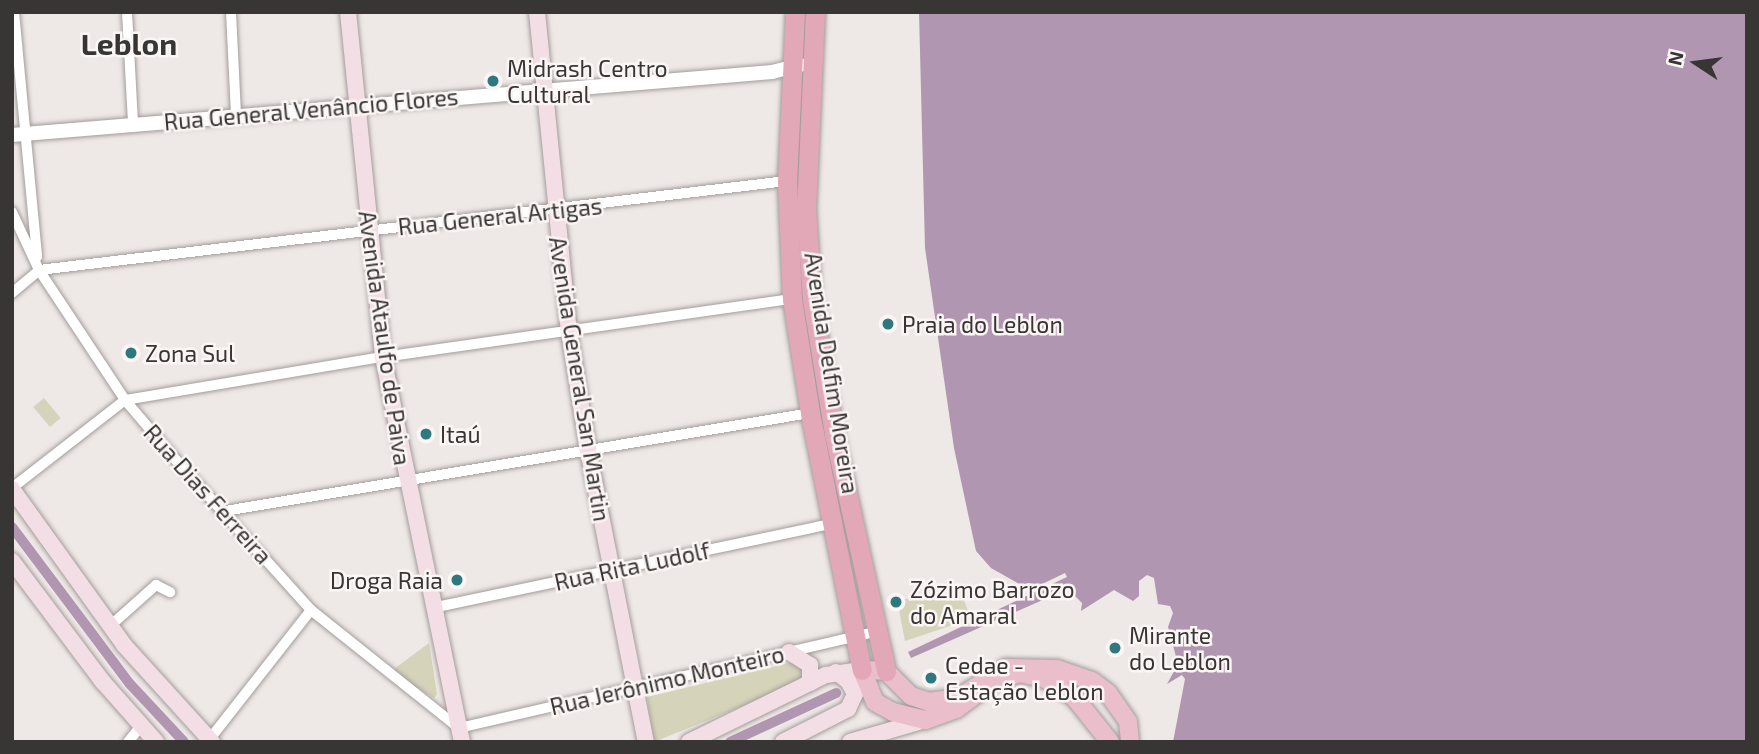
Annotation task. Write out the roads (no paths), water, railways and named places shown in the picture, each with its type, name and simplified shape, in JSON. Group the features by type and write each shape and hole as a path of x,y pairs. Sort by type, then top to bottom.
{"highway":[{"name":"Avenida Delfim Moreira","path":"795,12 788,181 792,299 810,413 862,670"},
{"name":"Avenida Delfim Moreira","path":"815,12 806,209 812,299 875,632 886,671"}],"main road":[{"name":"Avenida Ataulfo de Paiva","path":"348,12 354,105 383,357 405,482 461,735"},
{"name":"Avenida General San Martin","path":"537,12 542,91 569,331 588,450 646,742"},
{"path":"12,488 110,626 210,741"},
{"path":"12,561 156,742"},
{"path":"789,652 810,665 810,683"},
{"path":"688,742 836,672 886,671 911,696 938,702 958,698 1006,668 1057,669 1092,681 1122,709 1130,742"},
{"name":"Avenida Delfim Moreira","path":"862,670 870,694 893,712 925,720"},
{"path":"783,742 848,709 855,694 848,681 836,672"},
{"path":"850,742 944,715 998,679 1020,673 1059,685 1099,723 1110,742"},
{"path":"1099,723 1115,723 1122,709"}],"street":[{"path":"12,293 39,270 18,134 13,12"},
{"path":"127,12 132,124"},
{"path":"231,12 236,115"},
{"path":"792,68 813,52"},
{"name":"Rua General Venâncio Flores","path":"18,134 792,68"},
{"name":"Rua General Artigas","path":"39,270 555,211 788,181"},
{"name":"Rua Dias Ferreira","path":"12,212 39,270 125,400 311,610 461,735"},
{"path":"12,488 125,400 383,357 792,299"},
{"path":"225,511 810,413"},
{"name":"Rua Rita Ludolf","path":"432,608 831,524"},
{"path":"110,626 156,585 170,592"},
{"path":"210,741 311,610"},
{"name":"Rua Jerônimo Monteiro","path":"461,735 636,687 875,632"},
{"path":"128,742 141,726"}],"waterway":[{"path":"12,527 130,684 184,742"},
{"path":"730,742 836,693"}],"place":[{"name":"Midrash Centro Cultural","path":"493,81"},
{"name":"Praia do Leblon","path":"888,324"},
{"name":"Zona Sul","path":"131,353"},
{"name":"Itaú","path":"426,434"},
{"name":"Droga Raia","path":"457,580"},
{"name":"Zózimo Barrozo do Amaral","path":"896,602"},
{"name":"Mirante do Leblon","path":"1115,648"},
{"name":"Cedae - Estação Leblon","path":"931,678"}],"district":[{"name":"Leblon","path":"129,43"}]}
